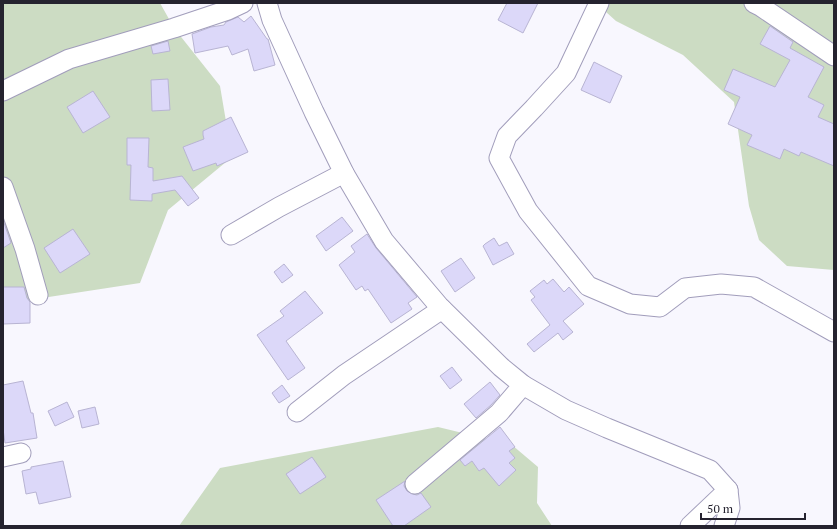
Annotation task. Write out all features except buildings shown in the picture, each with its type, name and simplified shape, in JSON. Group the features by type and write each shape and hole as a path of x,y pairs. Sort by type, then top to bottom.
{"street":[{"path":"3,91 69,59 174,28 228,10 243,3"},
{"path":"267,3 272,20 344,173 384,241 442,309 501,367 524,385 566,410 710,470 728,490 730,508 724,526"},
{"path":"599,3 566,73 507,136 499,158 528,211 588,286 630,304 660,307 685,288 721,284 754,287 834,332"},
{"path":"758,4 834,56"},
{"path":"231,235 344,173"},
{"path":"3,187 25,249 38,295"},
{"path":"297,412 344,375 442,309"},
{"path":"415,484 499,413 524,385"},
{"path":"690,526 728,490"}],"green space":[{"path":"3,3 160,3 174,28 220,86 232,157 168,210 140,283 3,304"},
{"path":"596,3 834,3 834,270 787,266 759,240 749,206 734,102 683,55 616,21"},
{"path":"438,427 512,445 538,467 537,503 552,526 179,526 220,468"}]}
